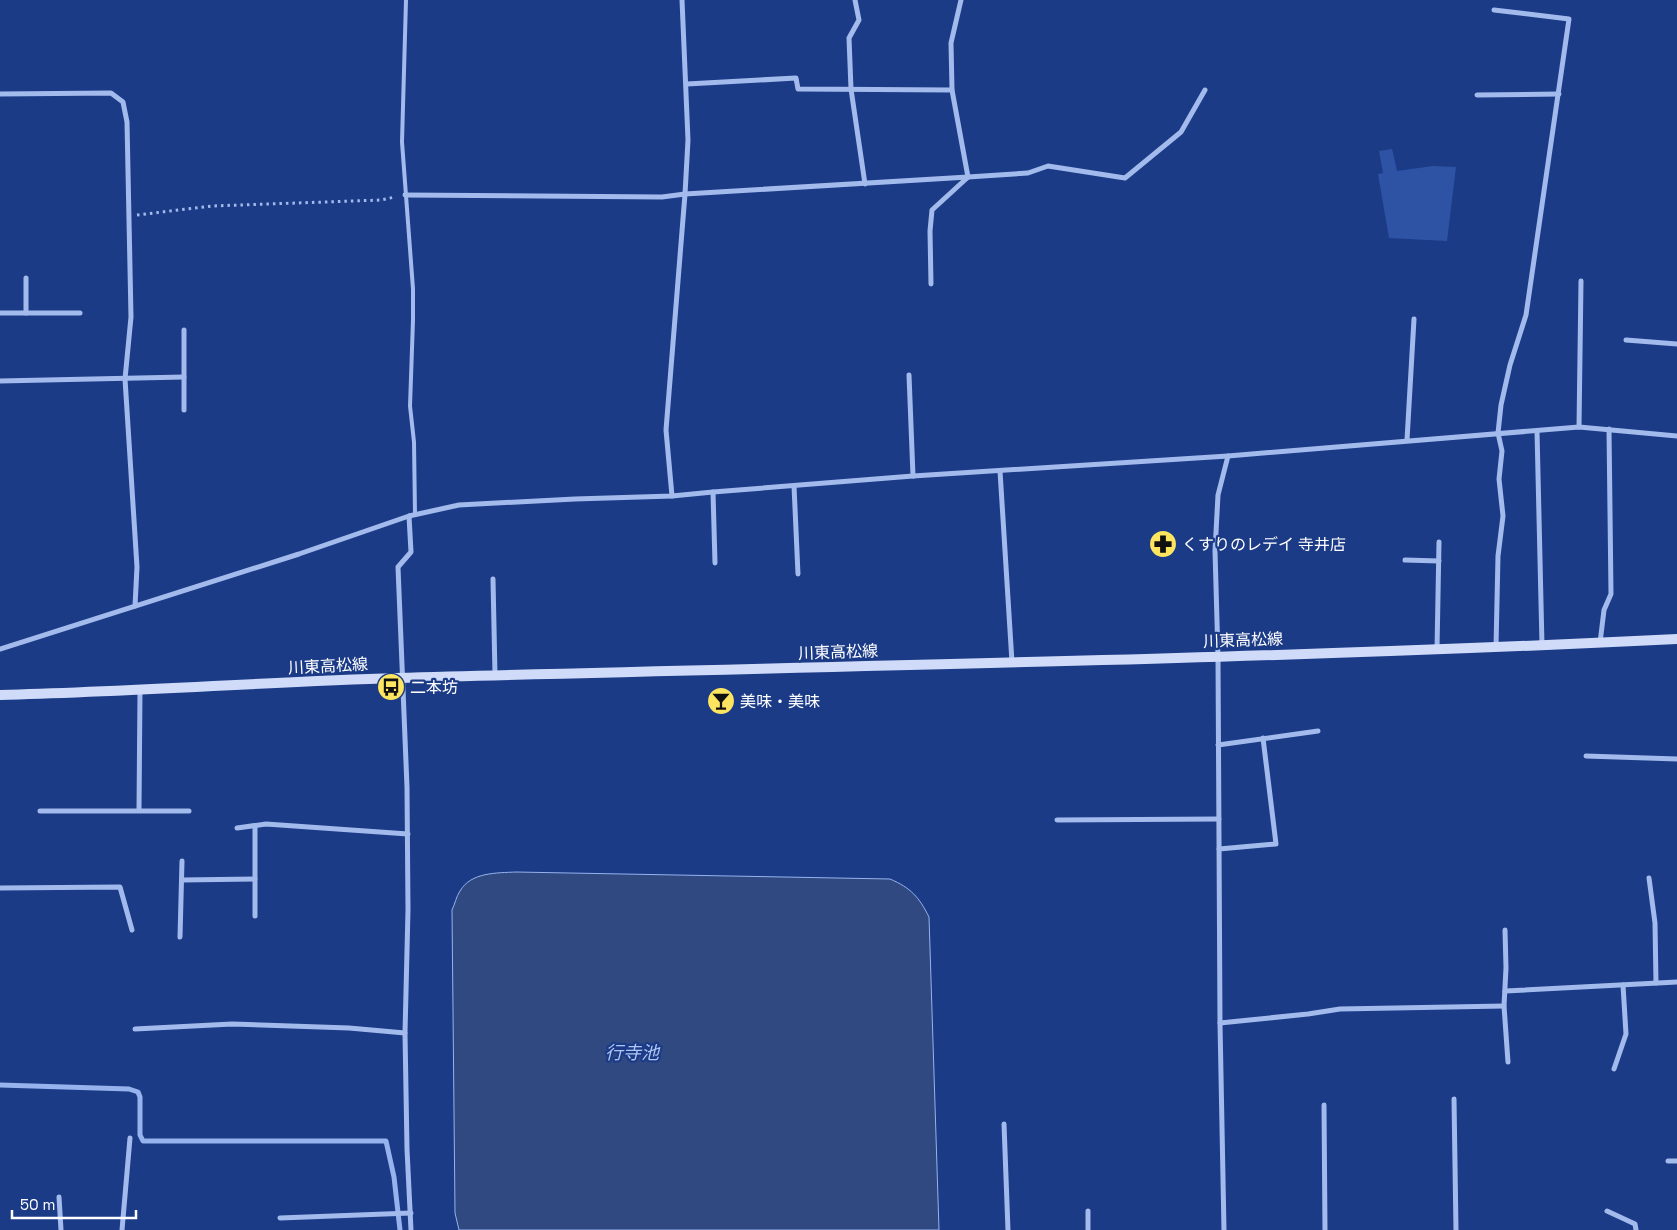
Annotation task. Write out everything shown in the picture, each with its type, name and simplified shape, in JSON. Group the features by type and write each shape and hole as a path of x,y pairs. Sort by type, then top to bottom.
{"main road":[{"name":"川東高松線","path":"0,695 140,691 402,678 1437,650 1677,639"}],"street":[{"path":"672,496 666,430 688,140 682,0"},
{"path":"855,0 859,20 849,38 851,90 865,184"},
{"path":"961,0 951,43 952,90 968,177"},
{"path":"1494,10 1569,19 1526,315 1501,405 1498,434 1502,451 1500,479 1503,516 1498,556 1496,648"},
{"path":"686,84 796,78 798,89 952,90"},
{"path":"405,195 662,197 1028,173 1048,166 1125,178 1181,132 1205,90"},
{"path":"0,94 111,93 123,102 127,122 131,317 125,379 137,567 135,606"},
{"path":"1477,95 1559,94"},
{"path":"931,284 930,231 932,210 968,177"},
{"path":"26,278 26,313"},
{"path":"1579,427 1581,282"},
{"path":"0,312 80,313"},
{"path":"1407,440 1414,319"},
{"path":"184,330 184,410"},
{"path":"1626,340 1677,344"},
{"path":"909,375 913,476"},
{"path":"0,381 184,377"},
{"path":"0,648 299,554 412,515 459,505 672,496 913,476 1228,456 1579,427 1677,436"},
{"path":"1600,643 1604,610 1611,594 1609,429"},
{"path":"1537,431 1542,646"},
{"path":"1224,1230 1220,1023 1218,656 1215,551 1218,495 1228,456"},
{"path":"1000,471 1012,662"},
{"path":"794,486 798,574"},
{"path":"714,492 715,563"},
{"path":"411,1230 407,1150 405,1033 408,834 398,567 411,552 412,515"},
{"path":"1437,650 1439,542"},
{"path":"1405,560 1438,561"},
{"path":"493,578 496,676"},
{"path":"139,810 140,691"},
{"path":"1218,745 1318,731"},
{"path":"1219,849 1276,844 1263,738"},
{"path":"1586,756 1677,758"},
{"path":"40,810 189,811"},
{"path":"1057,820 1219,818"},
{"path":"237,828 266,824 408,834"},
{"path":"255,826 255,916"},
{"path":"180,937 182,861"},
{"path":"1649,878 1655,923 1656,983"},
{"path":"182,880 255,879"},
{"path":"0,888 120,887 132,930"},
{"path":"1505,930 1504,1006 1508,1062"},
{"path":"1505,990 1677,982"},
{"path":"1614,1069 1626,1034 1622,985"},
{"path":"1220,1023 1340,1009 1504,1006"},
{"path":"135,1029 232,1024 348,1028 405,1033"},
{"path":"1454,1099 1456,1230"},
{"path":"1324,1105 1325,1230"},
{"path":"1004,1124 1008,1230"},
{"path":"122,1230 130,1138"},
{"path":"1668,1161 1677,1161"},
{"path":"59,1197 61,1230"},
{"path":"1088,1211 1088,1230"},
{"path":"1607,1211 1635,1224 1636,1230"},
{"path":"280,1218 411,1213"}],"lane":[{"path":"406,0 402,142 413,289 410,406 414,442 412,515"}],"path":[{"path":"129,216 212,206 381,200 405,195"}],"shaded area":[{"path":"1392,149 1397,171 1433,166 1456,167 1447,241 1389,238 1378,174 1383,173 1379,151"}],"water":[{"name":"行寺池","path":"516,872 890,879 909,890 922,904 929,917 939,1230 459,1230 455,1213 452,910 460,891 471,880 485,875"}],"waterway":[{"path":"0,1085 129,1089 138,1092 140,1097 140,1135 143,1141 386,1141 394,1177 400,1230"}],"place":[{"name":"くすりのレデイ 寺井店","path":"1163,544"},
{"name":"二本坊","path":"391,687"},
{"name":"美味・美味","path":"721,701"}]}
